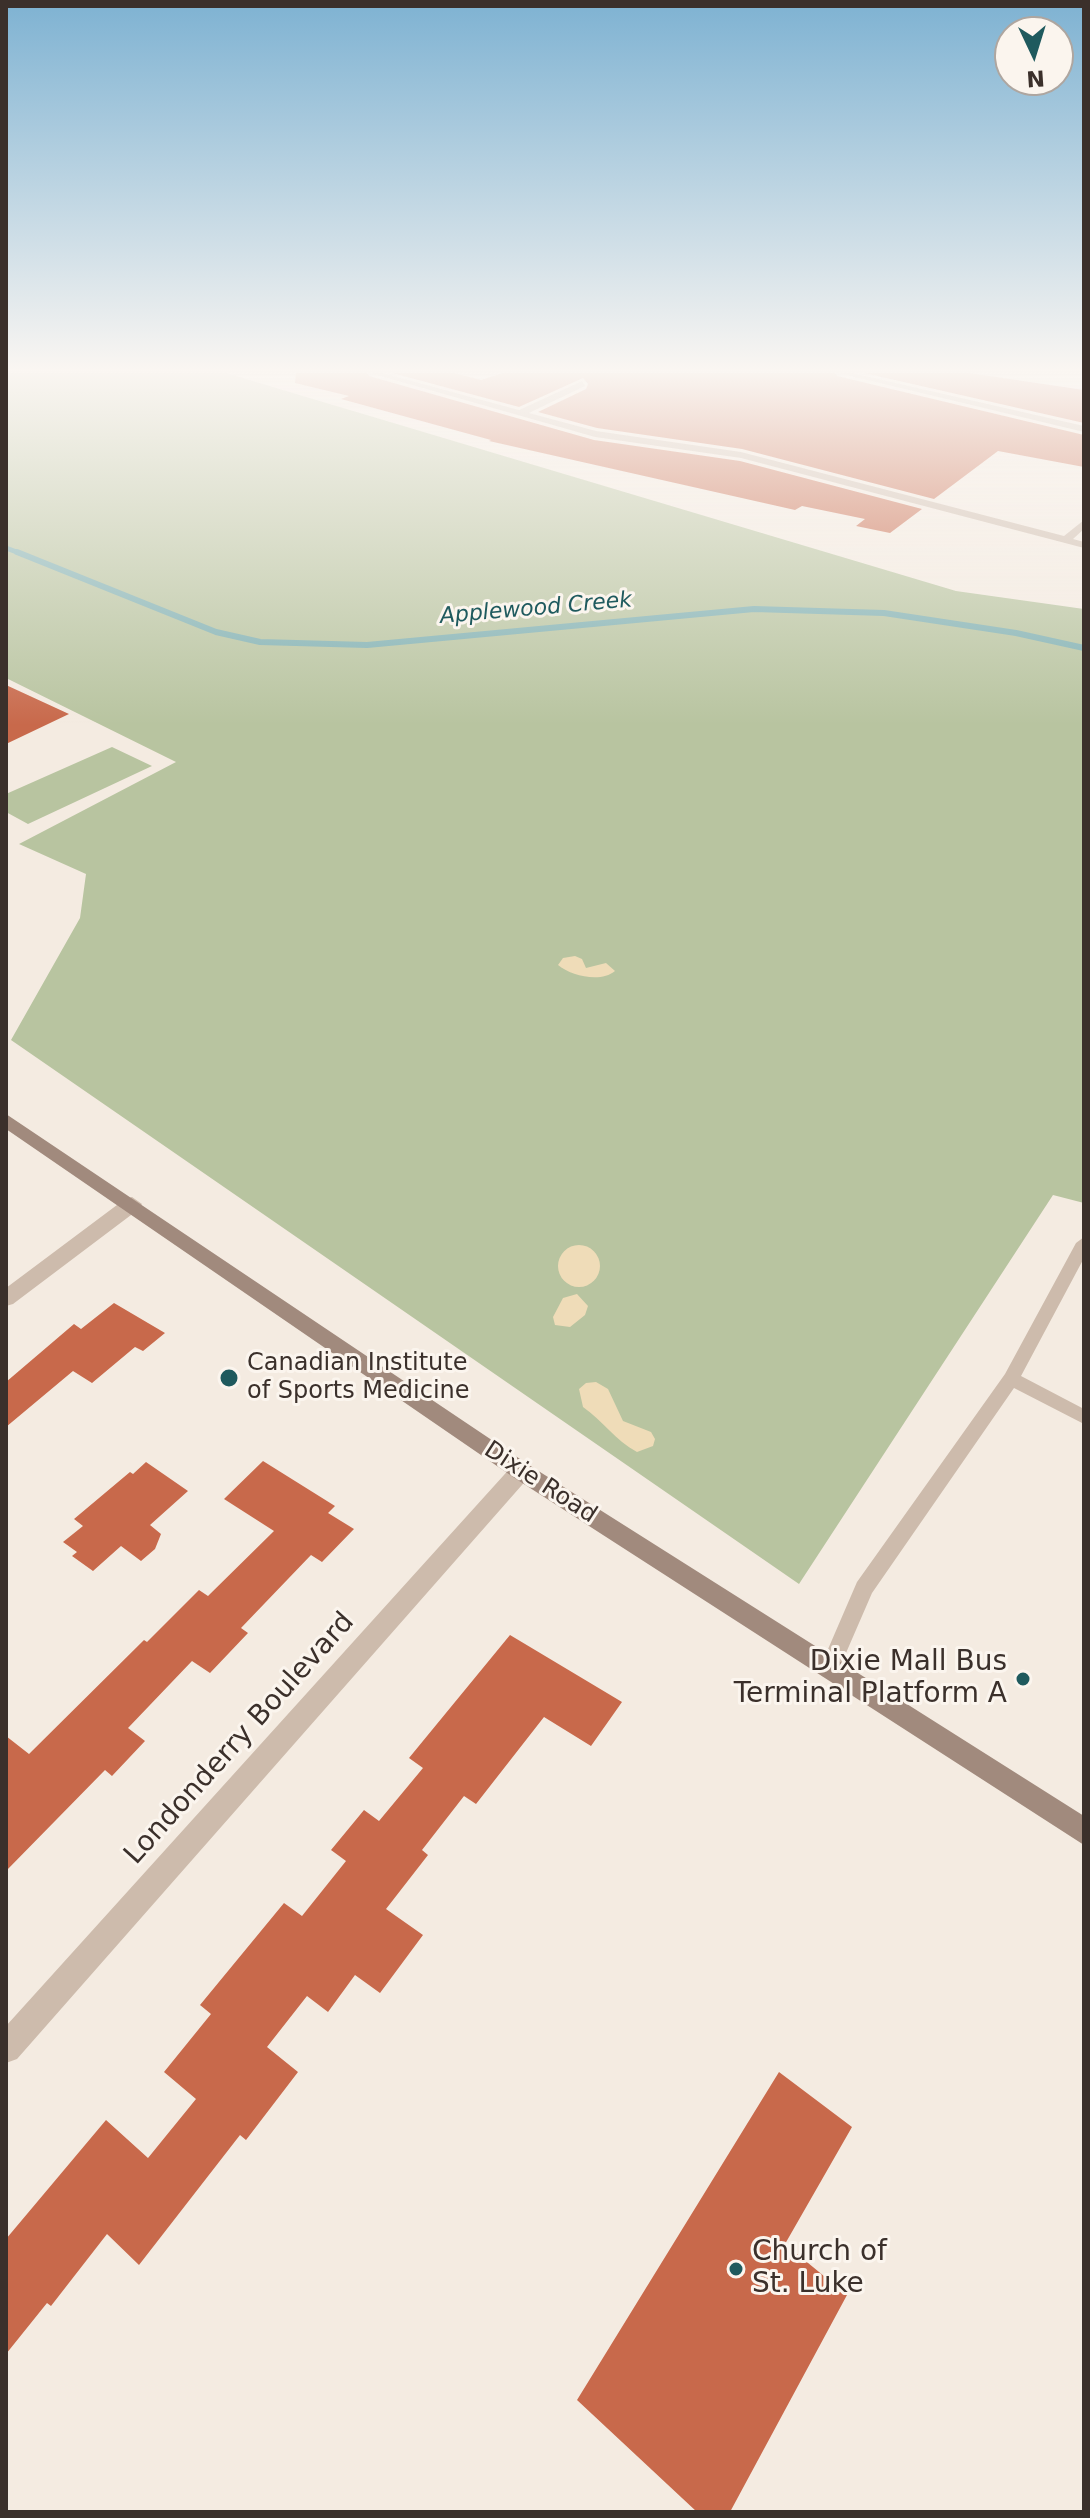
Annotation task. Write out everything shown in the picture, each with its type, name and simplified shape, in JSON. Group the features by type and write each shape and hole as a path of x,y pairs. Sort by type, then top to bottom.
{"main road":[{"name":"Dixie Road","path":"6,1120 521,1471 1084,1832"}],"street":[{"path":"875,491 1084,545"},
{"path":"1065,541 1084,523"},
{"path":"6,1299 132,1204"},
{"name":"Londonderry Boulevard","path":"6,2048 521,1471"}],"lane":[{"path":"829,1670 864,1588 1011,1379 1084,1243"},
{"path":"1011,1379 1084,1417"}],"green space":[{"path":"6,491 619,491 956,591 1084,609 1084,1203 1053,1195 799,1584 11,1040 80,918 86,874 19,844 176,762 6,678"},
{"path":"112,747 152,766 28,824 6,812 6,794"}],"sand":[{"path":"575,956 582,959 586,968 606,963 615,971 602,977 586,977 558,965 563,958"},
{"path":"579,1245 594,1251 600,1266 594,1281 579,1287 564,1281 558,1266 564,1251"},
{"path":"577,1294 588,1306 585,1315 570,1327 555,1325 553,1317 563,1298"},
{"path":"596,1382 608,1389 623,1421 651,1432 655,1439 653,1446 637,1452 583,1407 579,1389 586,1383"}],"building":[{"path":"709,491 852,491 922,509 890,533 856,526 865,519 802,506 795,510"},
{"path":"901,491 945,491 934,499"},
{"path":"6,685 69,714 6,744"},
{"path":"114,1303 165,1333 143,1351 135,1347 92,1383 73,1371 6,1427 6,1382 74,1324 81,1329"},
{"path":"263,1461 335,1506 328,1513 354,1529 322,1562 311,1555 241,1628 248,1633 210,1673 192,1661 128,1728 145,1741 112,1776 105,1770 6,1871 6,1736 29,1754 144,1640 147,1642 199,1590 208,1596 274,1531 224,1499"},
{"path":"146,1462 188,1491 150,1525 161,1534 155,1549 141,1561 121,1546 93,1571 72,1556 77,1552 63,1542 83,1526 74,1519"},
{"path":"510,1635 622,1702 591,1746 544,1717 476,1804 464,1796 422,1850 428,1855 386,1909 423,1935 380,1993 355,1975 328,2012 307,1996 267,2047 298,2072 246,2140 240,2135 139,2265 107,2234 51,2306 47,2303 6,2354 6,2239 106,2120 148,2158 196,2099 164,2072 211,2014 200,2005 284,1903 302,1916 346,1861 331,1850 364,1810 379,1821 423,1768 409,1758"},
{"name":"Church of St. Luke","path":"779,2072 852,2127 785,2244 847,2295 730,2512 697,2512 577,2400"}],"waterway":[{"name":"Applewood Creek","path":"6,548 22,554"},
{"name":"Applewood Creek","path":"17,552 22,554"},
{"name":"Applewood Creek","path":"22,554 216,632 260,642 367,645 754,609 884,613 1016,633 1084,648"}],"place":[{"name":"Canadian Institute of Sports Medicine","path":"229,1378"},
{"name":"Dixie Mall Bus Terminal Platform A","path":"1023,1679"},
{"name":"Church of St. Luke","path":"736,2269"}]}
